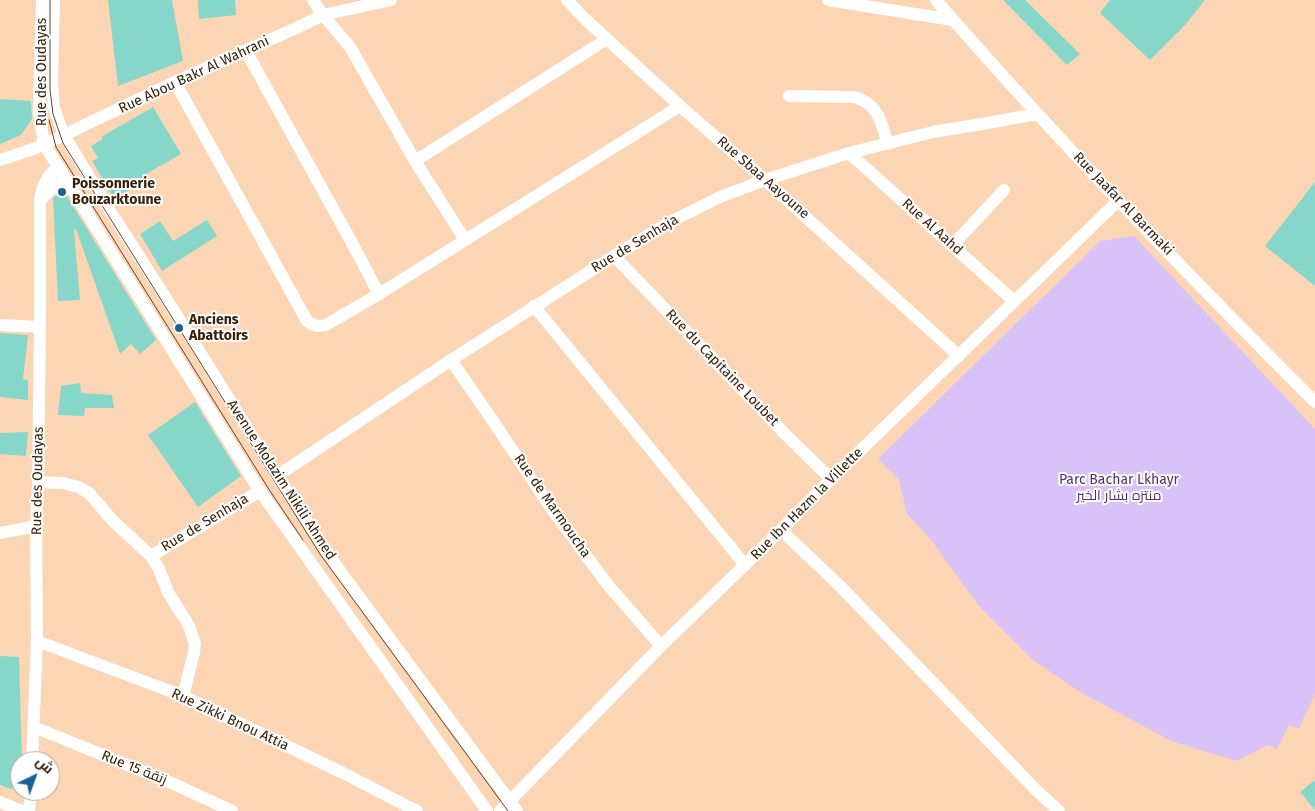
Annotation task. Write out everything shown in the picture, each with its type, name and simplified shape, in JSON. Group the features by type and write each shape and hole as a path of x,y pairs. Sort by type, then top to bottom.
{"street":[{"name":"Rue des Oudayas","path":"42,0 39,112 44,144"},
{"name":"Rue des Oudayas","path":"54,0 52,82 54,108 64,135"},
{"path":"313,0 350,47 415,161 465,240"},
{"name":"Rue Abou Bakr Al Wahrani","path":"0,160 44,144 323,15 391,0"},
{"name":"Rue Sbaa Aayoune","path":"567,0 680,106 766,180 959,356"},
{"path":"828,0 953,20"},
{"name":"Rue Jaafar Al Barmaki","path":"936,0 1037,114 1315,402"},
{"path":"415,161 607,39"},
{"path":"246,51 348,234 378,294"},
{"path":"175,82 307,321 318,327 378,294 680,106"},
{"path":"789,96 855,97 860,99 876,111 888,144"},
{"name":"Rue de Senhaja","path":"277,476 534,306 670,222 705,204 741,188 849,153 933,132 1037,114"},
{"name":"Avenue Molazim Nikili Ahmed","path":"64,135 277,476 335,564 513,806"},
{"name":"Avenue Molazim Nikili Ahmed","path":"44,144 260,491 487,811"},
{"name":"Rue Al Aahd","path":"849,153 1014,302"},
{"name":"Rue des Oudayas","path":"33,751 37,640 36,526 40,327 40,202 43,184 58,167"},
{"path":"40,202 54,185 66,179"},
{"path":"952,246 1004,190"},
{"name":"Rue Ibn Hazm la Villette","path":"500,811 513,806 661,646 1119,200"},
{"name":"Rue du Capitaine Loubet","path":"614,256 785,434 831,479"},
{"path":"534,306 745,565"},
{"path":"0,325 40,327"},
{"name":"Rue de Marmoucha","path":"450,360 553,511 608,585 661,646"},
{"path":"38,482 62,483 78,487 89,493 113,521 151,556 159,569 168,592 188,626 195,644 183,696"},
{"name":"Rue de Senhaja","path":"151,556 260,491"},
{"path":"0,533 36,526"},
{"path":"781,530 841,587 1036,790 1059,811"},
{"name":"Rue Zikki Bnou Attia","path":"37,640 183,696 416,811"},
{"name":"Rue 15 زنقة","path":"34,727 174,784 232,811"},
{"path":"0,802 22,811"}],"green space":[{"name":"Parc Bachar Lkhayr منتزه بشار الخير","path":"1134,236 1315,429 1315,694 1299,729 1289,725 1277,749 1268,745 1236,761 1171,741 1082,693 1033,660 978,605 932,541 907,514 899,479 878,459 1100,241"}],"building":[{"path":"108,0 172,0 183,61 118,86"},
{"path":"198,0 235,0 236,15 199,19"},
{"path":"1003,0 1025,0 1080,54 1067,65"},
{"path":"1110,0 1205,0 1185,25 1150,60 1100,13"},
{"path":"0,99 31,101 32,119 21,135 0,144"},
{"path":"153,107 181,154 146,174 149,178 114,199 92,161 98,158 91,146 103,139 101,137"},
{"path":"1315,182 1315,286 1265,246"},
{"path":"63,190 156,340 140,354 131,344 120,354 76,229 74,230 80,300 58,301 53,198"},
{"path":"207,220 217,236 162,271 140,234 160,221 173,241"},
{"path":"0,333 28,335 23,379 28,380 28,400 0,397"},
{"path":"80,383 81,393 112,395 114,408 85,408 84,416 58,415 61,386"},
{"path":"195,402 241,476 198,507 148,435"},
{"path":"28,432 26,456 0,454 0,433"},
{"path":"0,656 19,657 22,751 10,751 10,789 0,785"},
{"path":"1315,780 1315,810 1300,792"}],"tram line":[{"path":"50,0 50,90 53,114 63,143 320,554 508,811"},
{"path":"49,120 56,147 270,491 303,540"}],"place":[{"name":"Poissonnerie Bouzarktoune","path":"62,192"},
{"name":"Anciens Abattoirs","path":"179,328"}]}
